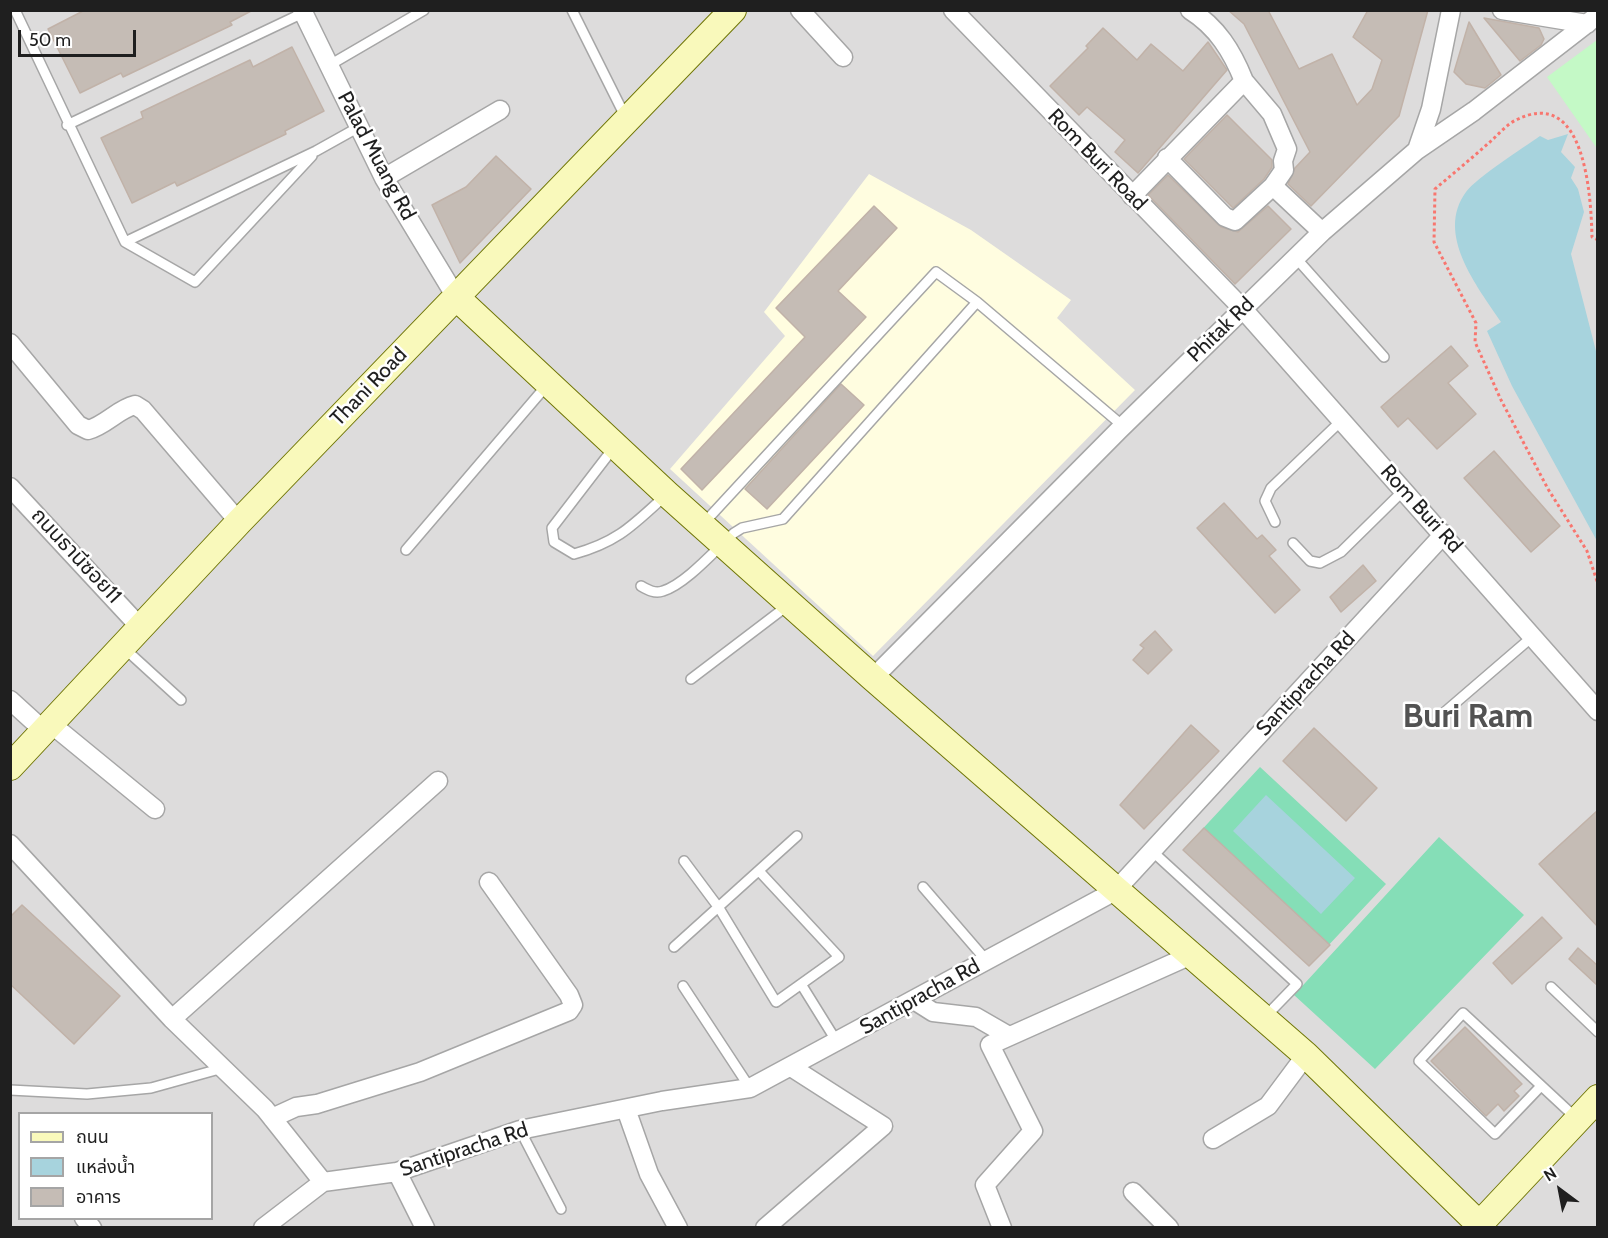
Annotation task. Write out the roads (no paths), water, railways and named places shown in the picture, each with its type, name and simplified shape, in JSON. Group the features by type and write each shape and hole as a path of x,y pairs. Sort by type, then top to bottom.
{"street":[{"name":"Thani Road","path":"10,767 239,522 733,10"},
{"path":"800,10 843,57"},
{"name":"Rom Buri Road","path":"953,10 1242,308"},
{"path":"1167,158 1225,217 1235,221 1273,186 1284,170 1283,161 1287,148 1272,114 1244,81 1237,61 1217,32 1207,21 1190,10"},
{"path":"1417,150 1431,109 1451,10"},
{"path":"1502,10 1592,19"},
{"name":"Palad Muang Rd","path":"302,12 384,178 456,297"},
{"name":"Phitak Rd","path":"873,678 1242,308 1323,232 1417,150 1474,111 1592,19"},
{"path":"1132,196 1244,81"},
{"path":"384,178 500,110"},
{"path":"1273,186 1323,232"},
{"path":"456,297 667,494 724,542 873,678 1306,1056 1479,1226 1598,1098"},
{"name":"Rom Buri Rd","path":"1242,308 1598,711"},
{"path":"10,343 78,425 88,430 102,426 127,407 135,405 142,410 239,522"},
{"name":"ถนนธานีซอย11","path":"10,487 140,627"},
{"name":"Santipracha Rd","path":"263,1227 323,1182 398,1172 520,1130 750,1088 1116,891 1444,534"},
{"path":"10,700 155,809"},
{"path":"172,1019 438,781"},
{"path":"10,844 172,1019 272,1118 323,1182"},
{"path":"272,1118 296,1107 317,1104 420,1072 569,1011 573,1005 569,995 489,882"},
{"path":"1002,1227 986,1185 1033,1131 990,1045 1189,956"},
{"path":"914,1000 933,1012 976,1017 1009,1036"},
{"path":"1213,1138 1268,1106 1306,1056"},
{"path":"765,1227 883,1126 791,1067"},
{"path":"626,1109 649,1174 678,1227"},
{"path":"398,1172 425,1227"},
{"path":"1133,1192 1169,1227"}],"lane":[{"path":"15,10 67,124 125,242 195,282 315,151"},
{"path":"328,66 424,10"},
{"path":"572,10 627,120"},
{"path":"67,124 302,12"},
{"path":"125,242 315,151 359,127"},
{"path":"1296,258 1384,357"},
{"path":"703,524 936,272 977,302 1123,426"},
{"path":"641,586 651,592 663,591 689,574 742,528 783,519 977,302"},
{"path":"406,550 548,384"},
{"path":"1275,522 1265,501 1271,488 1342,420"},
{"path":"615,445 552,528 554,542 574,554 599,547 623,535 667,494"},
{"path":"1293,543 1310,561 1320,563 1341,552 1404,490"},
{"path":"691,679 792,603"},
{"path":"1439,717 1533,637"},
{"path":"122,646 181,700"},
{"path":"674,947 796,836"},
{"path":"1152,851 1298,984 1262,1019"},
{"path":"684,861 719,908 776,1002 839,957 759,871"},
{"path":"923,886 986,960"},
{"path":"801,984 837,1042"},
{"path":"683,986 750,1088"},
{"path":"1551,987 1598,1032"},
{"path":"1541,1086 1495,1134 1419,1061 1463,1013 1577,1119"},
{"path":"10,1090 87,1094 151,1088 223,1068"},
{"path":"520,1130 561,1209"}],"water":[{"path":"1568,134 1561,152 1575,167 1571,178 1578,189 1584,212 1571,254 1597,355 1597,541 1512,386 1487,331 1501,322 1471,276 1457,242 1455,225 1458,208 1466,192 1479,179 1540,136 1548,140"},
{"path":"1266,795 1355,878 1321,914 1233,831"}],"district":[{"name":"Buri Ram","path":"1468,717"}]}
